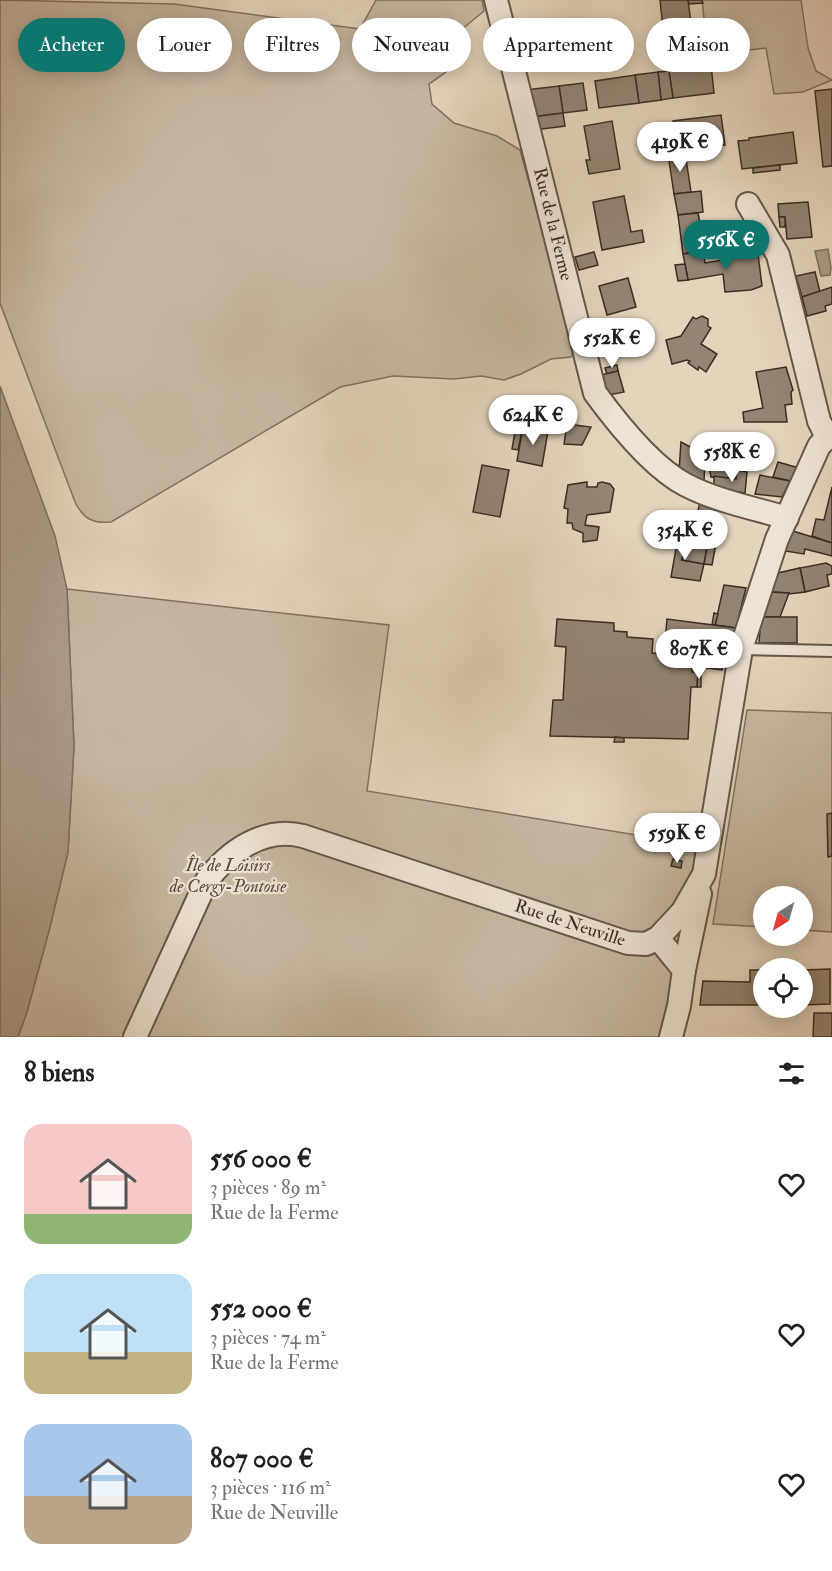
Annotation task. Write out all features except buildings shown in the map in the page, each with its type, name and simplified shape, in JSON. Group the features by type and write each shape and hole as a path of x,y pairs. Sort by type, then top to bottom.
{"street":[{"name":"Rue de la Ferme","path":"496,0 595,393 611,415 643,450 684,484 707,495 787,518"},
{"path":"671,1037 704,874 741,649 777,539 819,446 830,434 819,421 778,255 748,204"},
{"name":"Rue de Neuville","path":"135,1037 206,882 235,852 257,839 274,834 293,833 303,836 627,943 646,944 658,938"},
{"path":"684,970 658,938 683,911 704,874"}],"lane":[{"path":"741,649 832,651"}],"green space":[{"path":"0,0 174,4 278,18 244,18 244,72 340,72 340,26 352,28 352,72 445,72 429,84 432,104 454,123 497,136 520,150 575,350 571,357 551,359 504,380 481,376 454,379 393,376 340,387 111,522 98,522 85,516 75,502 0,303"},
{"path":"376,0 482,0 484,11 471,22 471,18 366,18"},
{"path":"702,0 801,0 808,48 816,71 832,80 803,92 774,94 766,48 750,50 750,18 704,18"},
{"name":"Île de Loisirs de Cergy-Pontoise","path":"67,589 389,625 367,791 704,846 670,1037 18,1037 50,927 68,852 74,746"},
{"path":"747,710 832,713 832,932 813,931 813,886 753,886 753,926 713,924"}],"shaded area":[{"path":"828,249 830,275 821,276 815,251"},
{"path":"0,386 55,536 67,589 74,746 68,852 50,927 18,1037 0,1037"}]}
